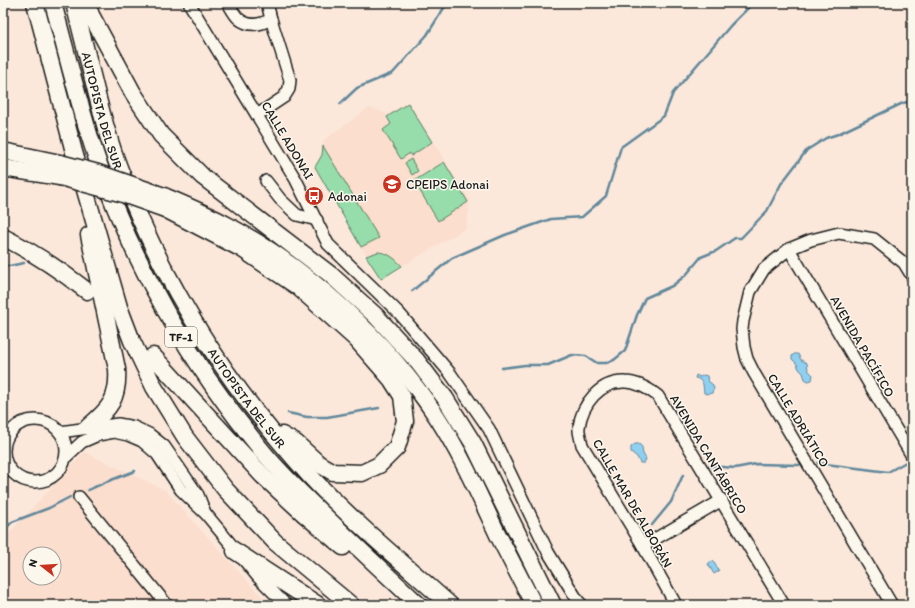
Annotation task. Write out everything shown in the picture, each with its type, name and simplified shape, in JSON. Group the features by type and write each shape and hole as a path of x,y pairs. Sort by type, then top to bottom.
{"highway":[{"path":"35,3 74,152 119,306 132,341 154,386 185,436 225,489 275,542 352,605"},
{"name":"AUTOPISTA DEL SUR","path":"53,3 81,112 96,158 129,241 188,348 213,386 264,453 294,487 419,605"},
{"name":"AUTOPISTA DEL SUR","path":"74,3 105,123 121,174 140,219 179,296 206,341 250,405 311,476 343,510 450,605"},
{"path":"87,3 91,15 133,93 161,135 203,177 331,275 376,316 417,361 445,398 473,443 553,605"},
{"path":"3,151 60,170 120,193 165,202 227,225 272,252 337,302 369,333 405,374 436,417 471,478 534,605"},
{"path":"74,152 93,259 117,369 118,383 116,395 110,406 88,427"},
{"path":"3,168 60,170"},
{"path":"165,202 242,249 298,287 356,339 391,379 402,396 405,421 397,448 379,465 362,473 333,472 319,464 296,443 267,426"},
{"path":"3,237 26,249 62,272 87,291"},
{"path":"153,356 263,476 341,546 374,564"},
{"path":"235,551 318,605"}],"street":[{"name":"CALLE ADONAI","path":"189,3 296,180 328,244 399,313 450,373 489,429 548,552 578,602 582,605"},
{"path":"228,3 238,19 252,25 263,24 270,19"},
{"path":"257,115 284,97 289,89 290,80 270,19 267,3"},
{"path":"266,181 297,215 317,220"},
{"name":"CALLE ADRIÁTICO","path":"892,605 754,373 747,359 744,347 742,321 750,292 764,269 789,249 811,240 839,233 874,239 904,263 912,276"},
{"name":"AVENIDA PACÍFICO","path":"789,249 912,456"},
{"name":"AVENIDA CANTÁBRICO","path":"582,412 589,399 599,390 612,384 625,382 647,388 658,396 784,605"},
{"name":"CALLE MAR DE ALBORÁN","path":"582,412 579,428 582,445 643,546 676,605"},
{"path":"66,457 66,443 60,432 49,423 36,419 22,422 11,431 5,444 5,458 11,470 22,479 36,482 49,479 60,469 66,457 82,442 98,435 114,432 128,435 142,441 157,454 181,490 206,514 235,551 286,605"},
{"path":"60,432 118,424 134,427 149,434 164,446 198,496 206,514"},
{"path":"79,497 167,605"},
{"path":"643,546 722,500"}],"shaded area":[{"name":"CPEIPS Adonai","path":"408,102 470,200 466,228 381,279 315,167 322,155 324,140 367,109 370,108 380,111 387,115"},
{"path":"84,452 165,490 269,605 3,605 3,540"}],"green space":[{"path":"408,103 432,142 411,156 410,153 401,159 383,130 391,124 387,117"},
{"path":"323,146 379,238 361,247 315,167 322,155"},
{"path":"411,159 418,171 412,175 405,163"},
{"path":"444,162 468,202 438,221 414,181"},
{"path":"378,252 391,256 402,266 381,279 366,256"}],"water":[{"path":"794,354 798,354 801,360 807,363 808,370 813,375 812,380 808,381 805,379 803,373 792,359"},
{"path":"696,375 700,377 704,375 707,376 708,381 714,388 712,393 704,393 703,384 699,379 695,378"},
{"path":"635,444 639,444 642,447 643,454 646,459 644,463 640,463 637,457 631,452 631,447"},
{"path":"713,561 719,571 714,574 708,564"}],"waterway":[{"path":"340,104 357,88 393,73 427,35 447,3"},
{"path":"412,291 452,258 505,235 551,219 582,217 606,196 621,147 664,116 673,93 731,25 753,3"},
{"path":"502,368 525,365 548,365 572,355 586,356 597,363 606,363 614,360 625,351 637,315 645,298 672,286 686,275 701,257 716,251 735,238 741,238 767,211 781,184 807,150 826,138 838,134 903,103 912,101"},
{"path":"3,266 24,263"},
{"path":"288,413 307,417 327,417 379,408"},
{"path":"818,463 888,472 906,462"},
{"path":"710,466 735,468 756,464 799,465"},
{"path":"88,490 135,471"},
{"path":"652,525 671,502 683,475"},
{"path":"3,531 12,522 49,508 70,497"}],"place":[{"name":"CPEIPS Adonai","path":"392,184"},
{"name":"Adonai","path":"314,196"}]}
